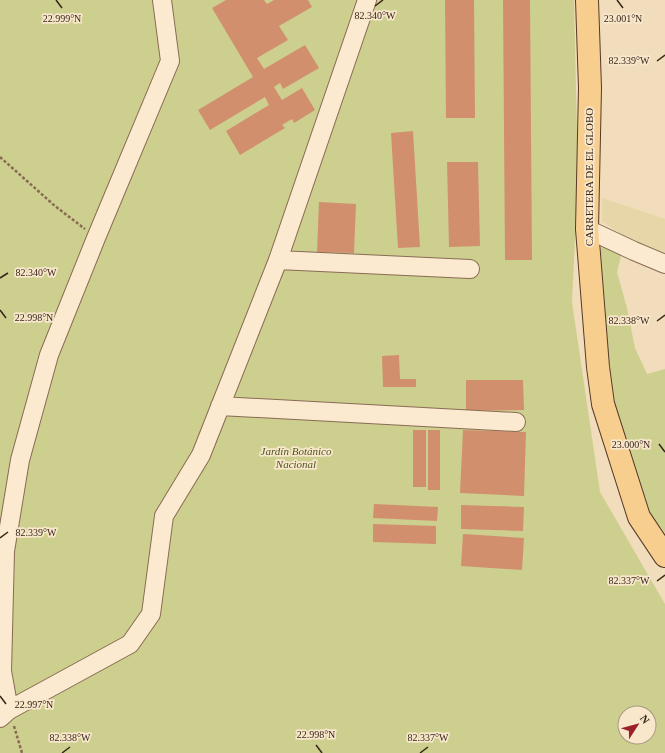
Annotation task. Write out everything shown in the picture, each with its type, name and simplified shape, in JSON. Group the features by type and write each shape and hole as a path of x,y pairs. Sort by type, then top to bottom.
{"main road":[{"name":"CARRETERA DE EL GLOBO","path":"587,0 590,88 587,229 598,367 603,404 638,517 665,556"}],"lane":[{"path":"162,0 170,61 49,355 20,460 5,550 2,671 4,714 130,644 151,614 164,516 200,455 278,260 366,0"},
{"path":"587,229 665,264"},
{"path":"278,260 470,269"},
{"path":"220,406 516,422"}],"path":[{"path":"0,157 55,206 96,238"},
{"path":"4,714 22,753"}],"shaded area":[{"path":"602,198 665,219 665,256 634,244 602,221"}],"green space":[{"name":"Jardín Botánico Nacional","path":"0,0 574,0 578,175 572,302 600,492 665,604 665,753 0,753"},
{"path":"606,242 622,252 617,272 627,308 635,348 647,374 665,369 665,533 644,505 608,403 598,252"}],"building":[{"path":"226,0 264,0 267,4 274,0 308,0 312,7 279,26 288,40 257,58 264,69 305,45 319,68 283,89 280,83 274,87 282,100 302,88 315,110 294,123 292,119 282,125 285,128 240,155 226,131 269,105 265,97 210,130 198,110 253,77 212,8"},
{"path":"445,0 474,0 475,118 446,118"},
{"path":"503,0 530,0 532,260 505,260"},
{"path":"413,131 420,247 398,248 391,133"},
{"path":"447,162 478,162 480,246 449,247"},
{"path":"319,202 356,204 354,253 317,252"},
{"path":"399,355 400,379 416,379 416,387 383,387 382,356"},
{"path":"466,380 523,380 524,410 466,411"},
{"path":"413,430 426,430 426,487 413,487"},
{"path":"428,430 440,430 440,490 428,490"},
{"path":"463,430 526,432 524,496 460,493"},
{"path":"374,504 438,507 437,521 373,518"},
{"path":"461,505 524,507 523,531 461,529"},
{"path":"373,524 436,526 436,544 373,542"},
{"path":"463,534 524,538 522,570 461,566"}]}
